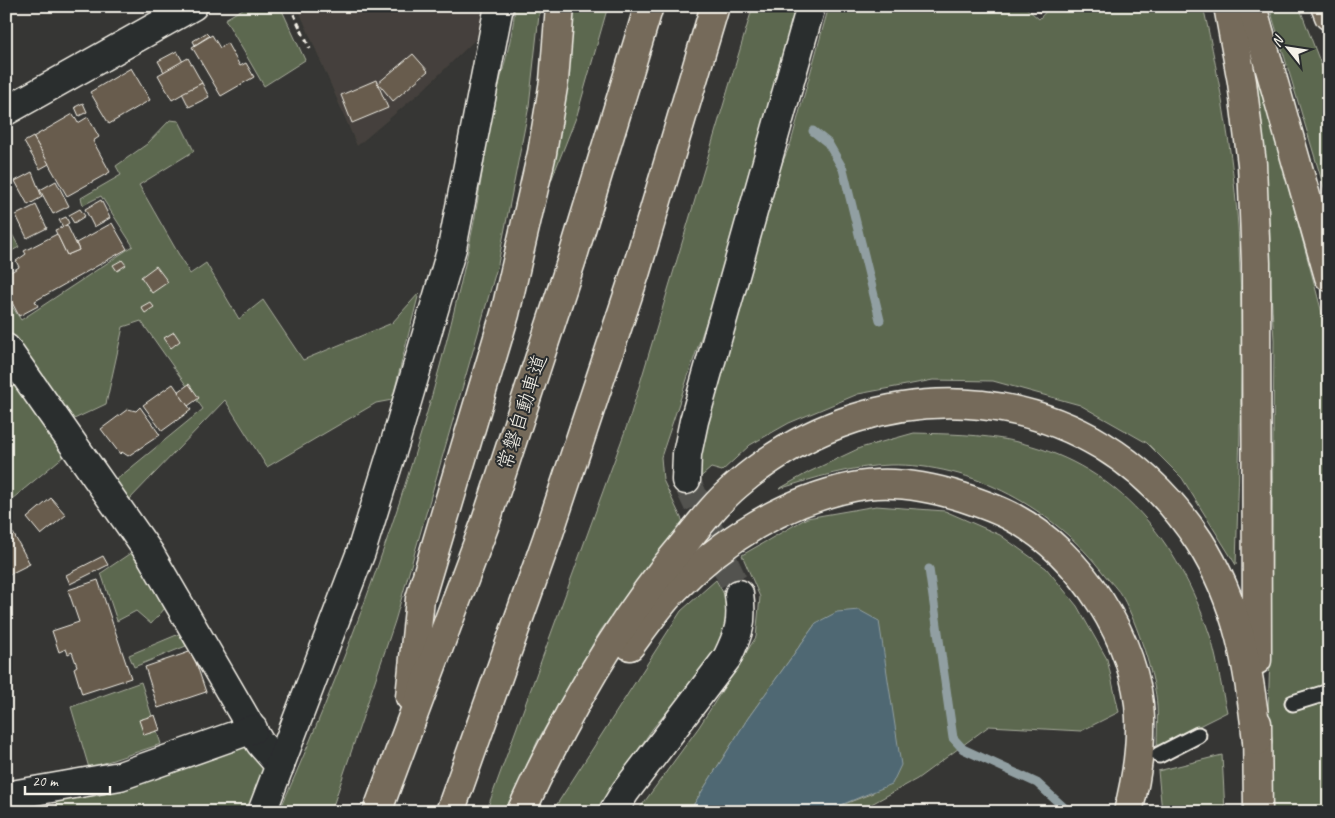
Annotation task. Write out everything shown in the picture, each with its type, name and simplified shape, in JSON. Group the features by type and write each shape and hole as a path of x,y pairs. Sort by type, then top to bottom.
{"highway":[{"path":"405,738 420,599 505,314 542,153 554,81 560,6"},
{"name":"常磐自動車道","path":"377,812 488,515 573,256 649,6"},
{"path":"450,812 547,539 636,271 715,6"},
{"path":"1228,6 1242,82 1252,164 1256,253 1258,812"},
{"path":"1252,6 1329,277"},
{"path":"1325,6 1329,16"},
{"path":"522,812 571,711 632,612 664,566 736,486 798,441 829,426 863,415 930,403 999,406 1066,426 1112,452 1153,484 1199,541 1215,569 1229,602 1243,641 1257,741"},
{"path":"522,812 605,683 673,591 700,565 758,523 819,496 854,486 895,484 915,486 951,494 983,504 1015,518 1042,537 1068,560 1108,614 1125,649 1136,685 1140,716 1140,752 1135,786 1128,812"}],"street":[{"path":"6,111 193,6"},
{"path":"262,812 361,552 449,257 499,6"},
{"path":"686,480 687,454 694,421 812,6"},
{"path":"6,348 150,554 260,744 280,766"},
{"path":"613,812 625,792 727,658 737,636 742,615 739,594"},
{"path":"6,796 120,776 253,729"}],"lane":[{"path":"1293,703 1329,692"},
{"path":"1159,755 1198,735"}],"path":[{"path":"290,6 310,48"}],"shaded area":[{"path":"297,6 482,6 481,24 476,39 423,90 357,146"}],"green space":[{"path":"248,6 280,6 305,60 264,86 225,19"},
{"path":"515,6 540,6 529,106 498,264 395,621 331,812 279,812 309,744 363,606 411,466 432,395 471,236 492,115 511,36"},
{"path":"573,6 608,6 577,115 547,191"},
{"path":"753,6 800,6 742,215 661,457 663,480 683,522 601,630 538,740 506,812 486,812 629,420"},
{"path":"829,6 1024,6 1039,19 1051,6 1203,6 1231,156 1239,246 1241,366 1236,565 1182,478 1147,443 1080,405 993,381 933,380 858,394 789,423 750,445 722,471 711,468 696,481 687,440 759,219 791,142"},
{"path":"1269,6 1299,6 1329,86 1329,204"},
{"path":"1246,51 1253,55 1329,339 1329,812 1269,812 1266,768 1271,630 1274,340 1261,127"},
{"path":"170,120 179,121 194,151 139,185 190,274 206,263 239,319 263,300 303,360 392,323 419,293 392,400 376,403 267,467 225,400 128,501 116,480 203,409 141,321 123,327 106,404 72,420 6,328 6,297 21,320 133,246 101,196 83,205 81,198 121,175 116,166 147,144"},
{"path":"6,223 19,247 8,253 10,265 6,268"},
{"path":"6,369 64,456 6,504"},
{"path":"914,433 989,437 1013,441 1049,451 1081,466 1109,485 1135,507 1157,533 1176,561 1193,593 1207,627 1216,658 1227,712 1157,747 1157,706 1153,681 1139,635 1123,598 1084,551 1061,529 1036,510 1009,494 981,481 951,472 921,466 890,465 847,470 779,489 809,472 860,448"},
{"path":"876,506 945,511 1000,535 1046,568 1077,606 1107,659 1119,712 1081,731 989,726 917,779 857,812 824,812 873,793 816,623 748,718 689,812 637,812 699,727 756,637 760,597 742,555 807,518"},
{"path":"132,552 166,607 151,624 136,611 117,621 101,573"},
{"path":"716,580 725,596 726,625 716,654 653,728 596,812 552,812 681,611"},
{"path":"179,634 186,646 134,667 129,655"},
{"path":"141,682 161,744 89,768 71,707"},
{"path":"247,741 269,763 248,812 58,812 56,802 125,786"},
{"path":"1222,755 1225,812 1162,812 1158,771"}],"water":[{"path":"859,610 879,621 901,765 892,784 824,812 689,812 748,718 816,623 837,612"}],"building":[{"path":"1032,6 1046,6 1040,13"},
{"path":"206,33 209,36 195,45 193,41"},
{"path":"212,35 220,48 227,43 240,66 246,63 254,77 221,96 192,47"},
{"path":"177,51 183,62 164,72 158,61"},
{"path":"413,54 428,71 393,101 378,83"},
{"path":"188,58 202,83 172,100 158,75"},
{"path":"131,68 150,100 109,124 90,92"},
{"path":"376,80 388,108 352,123 341,95"},
{"path":"202,83 209,97 189,107 182,93"},
{"path":"83,103 87,112 79,116 75,107"},
{"path":"73,114 78,123 88,117 99,137 93,141 110,172 67,196 33,137"},
{"path":"33,137 49,164 40,169 24,142"},
{"path":"32,172 42,197 28,205 15,181"},
{"path":"56,181 69,206 53,214 40,190"},
{"path":"101,200 110,218 94,227 85,209"},
{"path":"36,205 47,228 27,238 16,215"},
{"path":"80,209 85,216 74,223 69,215"},
{"path":"66,217 69,223 63,227 59,220"},
{"path":"112,223 127,249 35,301 38,306 19,316 6,291 6,275 19,267 16,261 26,254 24,251 57,234 67,255 79,250 76,243"},
{"path":"67,225 79,250 67,255 55,230"},
{"path":"122,260 126,265 117,271 113,265"},
{"path":"156,266 168,282 152,293 141,277"},
{"path":"150,302 154,307 145,313 141,307"},
{"path":"174,332 180,341 171,348 164,338"},
{"path":"173,384 191,410 162,431 143,405"},
{"path":"189,384 199,398 188,406 178,392"},
{"path":"140,407 160,435 128,456 122,452 120,454 101,429 128,409 136,411"},
{"path":"51,498 66,515 41,535 27,518"},
{"path":"13,533 30,564 6,576 6,536"},
{"path":"103,556 108,565 70,584 66,575"},
{"path":"98,580 131,678 82,694 74,668 77,666 72,652 68,654 66,649 59,652 52,631 79,622 68,590"},
{"path":"192,651 206,692 158,708 145,667"},
{"path":"155,715 160,730 144,735 139,720"}],"waterway":[{"path":"813,131 828,143 843,169 880,320"},
{"path":"929,569 953,738 963,749 1037,783 1069,812"}],"tunnel":[{"path":"686,480 739,594"}]}
